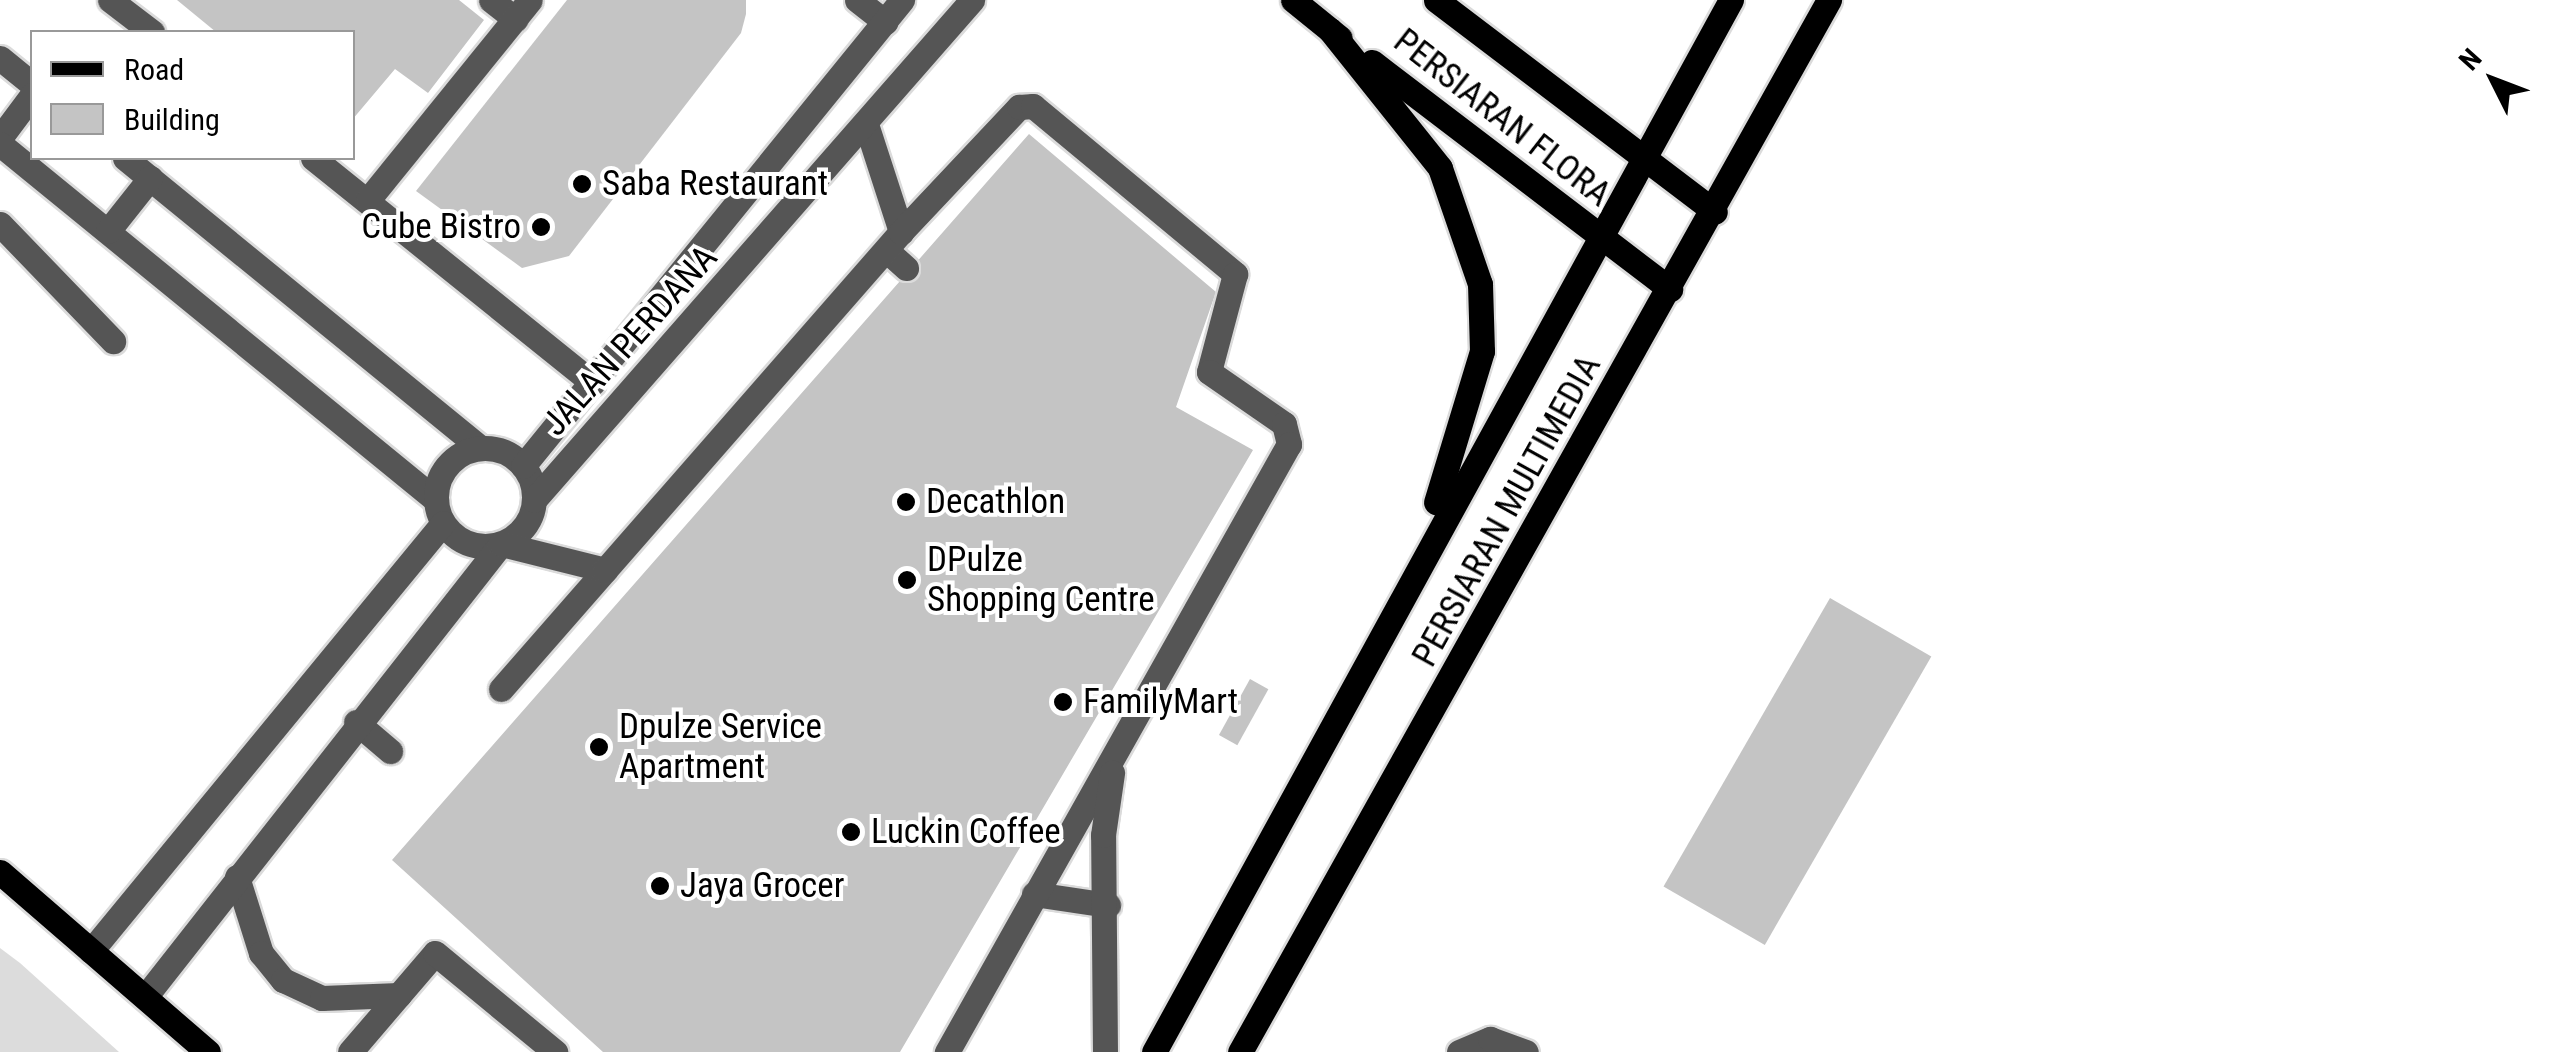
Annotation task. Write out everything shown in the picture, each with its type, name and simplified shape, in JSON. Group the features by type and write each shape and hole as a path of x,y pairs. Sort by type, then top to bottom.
{"main road":[{"name":"PERSIARAN FLORA","path":"1293,0 1670,290"},
{"name":"PERSIARAN FLORA","path":"1436,0 1715,212"},
{"name":"PERSIARAN MULTIMEDIA","path":"1154,1052 1595,234 1646,157 1731,0"},
{"name":"PERSIARAN MULTIMEDIA","path":"1240,1052 1715,212 1828,0"},
{"path":"1330,30 1440,168 1480,284 1482,351 1404,588"},
{"path":"0,872 208,1052"}],"street":[{"path":"110,0 149,30"},
{"path":"368,200 522,9 491,0"},
{"path":"857,0 884,22"},
{"name":"JALAN PERDANA","path":"524,466 902,0"},
{"name":"JALAN PERDANA","path":"145,998 356,722 500,544 527,522 534,500 972,0"},
{"path":"0,58 30,82"},
{"path":"30,98 0,141 440,512 468,543 500,544 605,570"},
{"path":"500,689 894,241 1019,107 1033,106 1237,279 1209,372 1284,424 1289,444 947,1052"},
{"path":"866,124 894,241 906,268"},
{"name":"JALAN PERDANA","path":"128,160 480,448 524,466"},
{"path":"316,160 593,383"},
{"path":"108,230 150,178"},
{"path":"0,224 113,341"},
{"path":"91,951 440,512 453,460 480,448"},
{"name":"JALAN PERDANA","path":"524,466 534,500"},
{"path":"356,722 390,751"},
{"path":"1105,1052 1108,786 1125,735"},
{"path":"236,877 261,953 282,980 322,998 399,995"},
{"path":"1034,894 1108,906"},
{"path":"350,1052 435,953 554,1052"},
{"path":"1459,1052 1490,1039 1526,1052"}],"shaded area":[{"path":"0,948 20,963 119,1052 0,1052"}],"building":[{"path":"177,0 459,0 484,20 428,93 395,69 355,116 355,30 214,30"},
{"path":"567,0 746,0 746,14 741,33 569,256 522,268 416,191"},
{"name":"DPulze Shopping Centre","path":"1029,134 1216,292 1176,407 1253,450 900,1052 603,1052 392,860"},
{"path":"1830,598 1931,656 1765,945 1664,886"},
{"path":"1250,679 1268,689 1237,745 1219,735"}],"place":[{"name":"Saba Restaurant","path":"582,184"},
{"name":"Cube Bistro","path":"541,227"},
{"name":"Decathlon","path":"906,502"},
{"name":"DPulze Shopping Centre","path":"907,580"},
{"name":"FamilyMart","path":"1063,702"},
{"name":"Dpulze Service Apartment","path":"599,747"},
{"name":"Luckin Coffee","path":"851,832"},
{"name":"Jaya Grocer","path":"660,886"}]}
